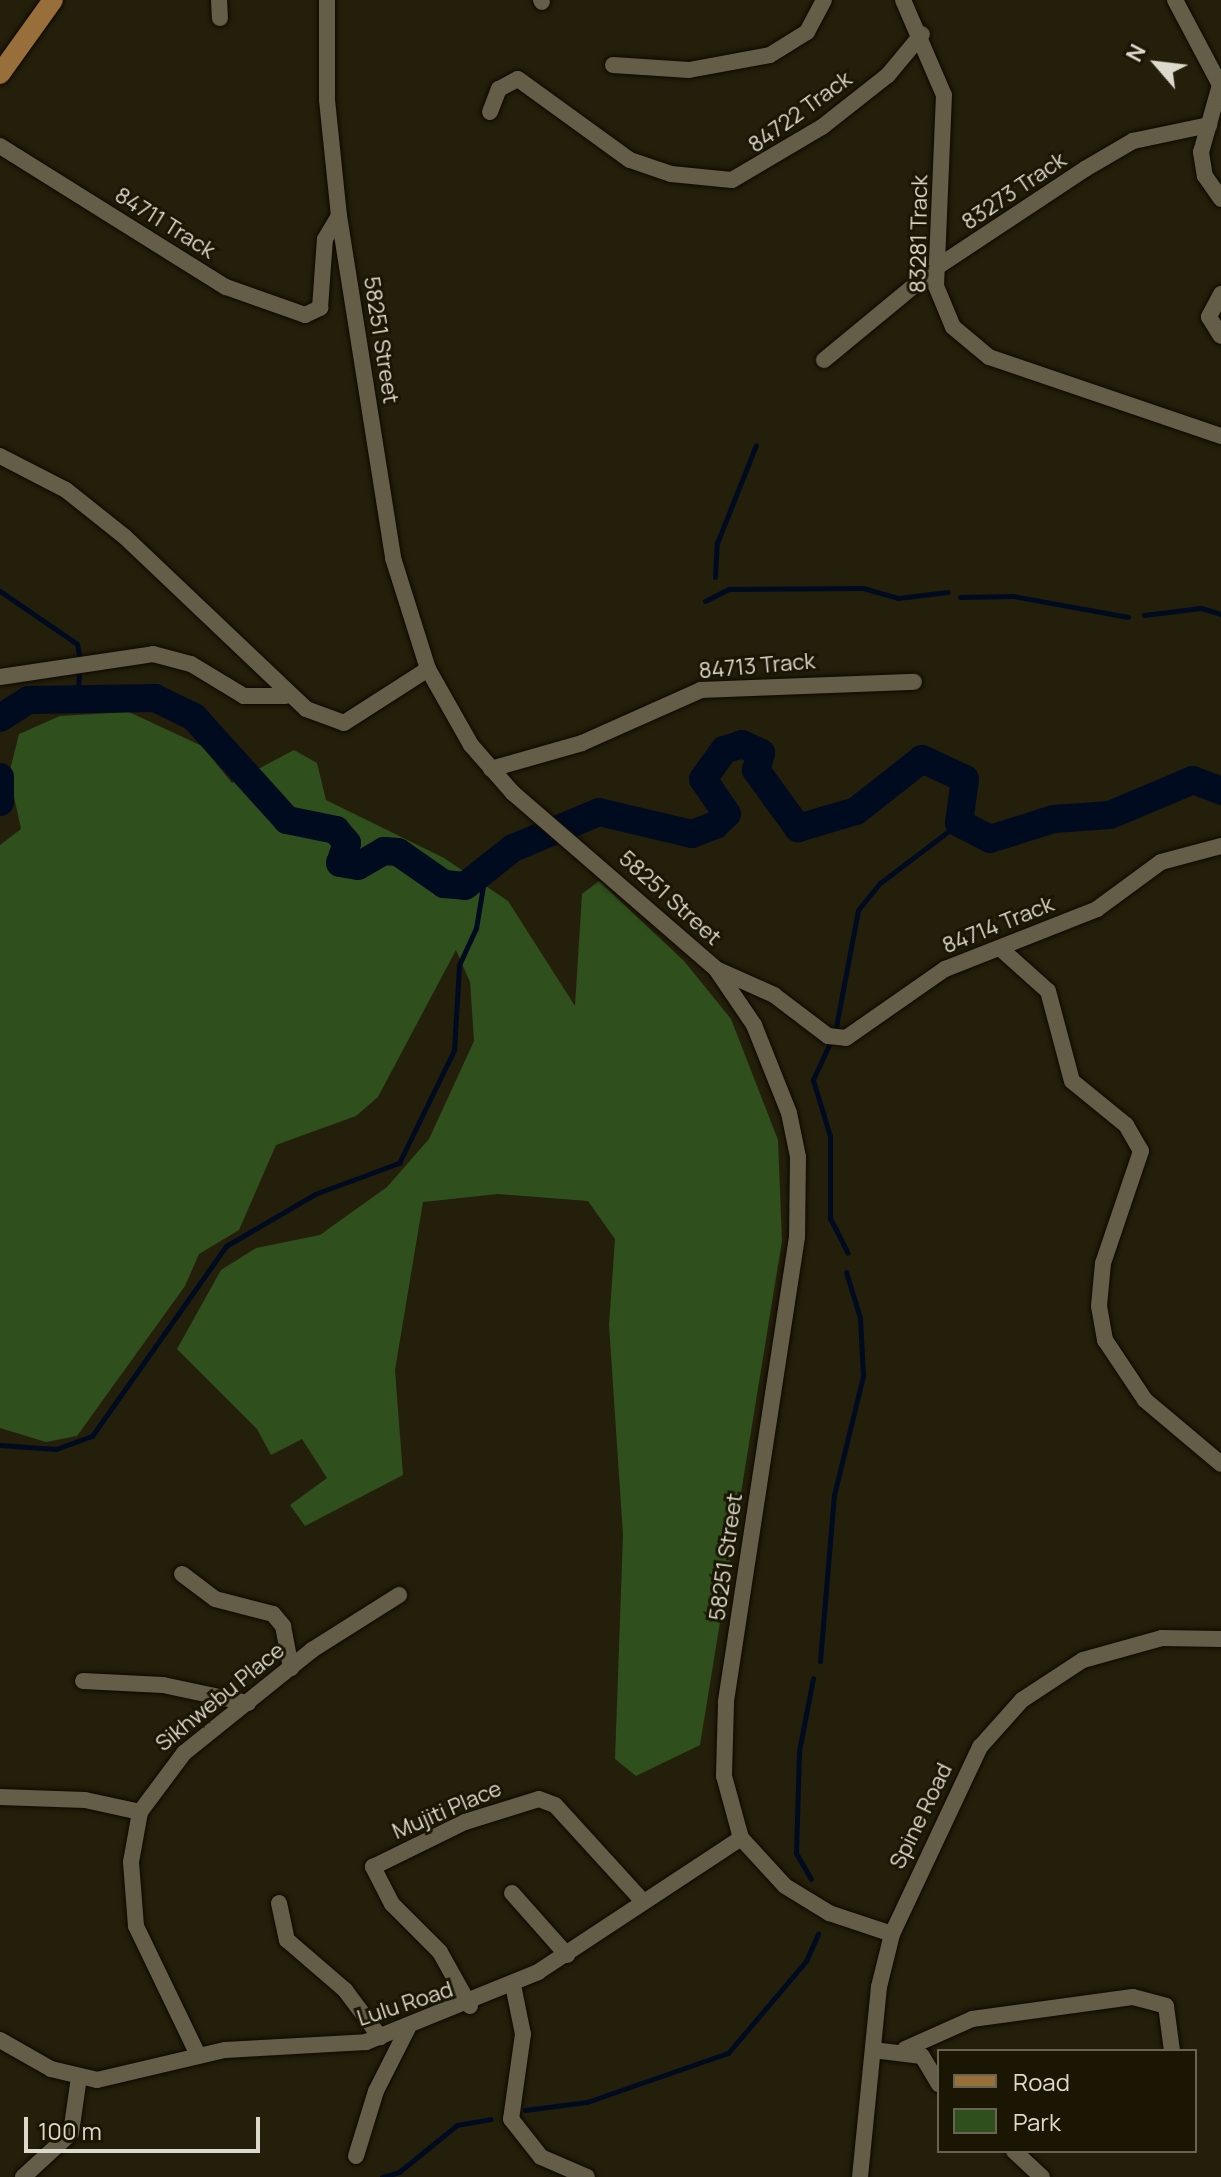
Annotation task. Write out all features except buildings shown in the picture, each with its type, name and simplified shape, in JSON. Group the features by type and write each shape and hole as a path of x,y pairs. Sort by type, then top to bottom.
{"main road":[{"path":"0,74 53,0"}],"street":[{"path":"219,0 220,18"},
{"name":"58251 Street","path":"327,0 327,100 339,216 393,558 428,669 491,769 716,969 754,1025 776,1076 792,1127 800,1196 721,1742 741,1838"},
{"path":"613,65 689,70 770,55 807,32 824,0"},
{"name":"83281 Track","path":"903,0 941,77 945,110 937,267 942,308 978,351 1221,436"},
{"path":"1175,0 1217,73 1219,105 1209,125 1202,164 1221,199"},
{"name":"84722 Track","path":"490,112 499,89 518,79 630,160 671,174 732,180 822,127 888,75 922,34"},
{"name":"83273 Track","path":"824,360 937,267 1124,146 1209,125"},
{"name":"84711 Track","path":"0,146 226,287 317,313 325,239 339,216"},
{"path":"1221,294 1209,317 1221,336"},
{"path":"0,456 66,490 125,537 285,696 344,723 428,669"},
{"path":"0,677 153,654 191,664 244,696 285,696"},
{"name":"84713 Track","path":"491,769 522,762 709,688 914,682"},
{"name":"84714 Track","path":"716,969 774,995 837,1039 875,1021 945,969 1097,909 1161,862 1221,846"},
{"path":"1001,949 1038,977 1057,1011 1072,1081 1126,1125 1141,1151 1103,1263 1099,1306 1105,1340 1145,1400 1221,1464"},
{"path":"182,1574 215,1599 273,1614 283,1626 291,1668"},
{"name":"Sikhwebu Place","path":"198,2055 136,1926 131,1862 140,1812 163,1772 291,1668 399,1595"},
{"name":"Spine Road","path":"860,2177 873,2050 892,1934 960,1780 1022,1700 1115,1648 1162,1638 1221,1639"},
{"path":"83,1681 163,1685 248,1703"},
{"path":"0,1797 85,1800 140,1812"},
{"name":"Mujiti Place","path":"470,2006 440,1952 392,1904 373,1867 465,1822 539,1799 555,1805 640,1898"},
{"path":"741,1838 806,1901 892,1934"},
{"name":"Lulu Road","path":"0,2040 79,2077 141,2075 198,2055 380,2037 470,2006 513,1985 567,1955 640,1898 741,1838"},
{"path":"512,1893 567,1955"},
{"path":"279,1903 287,1940 345,1990 380,2037"},
{"path":"513,1985 523,2034 511,2119 541,2157 587,2177"},
{"path":"873,2050 905,2049 972,2019 1133,1997 1166,2006 1172,2049"},
{"path":"356,2156 376,2091 408,2028"},
{"path":"905,2049 922,2056 937,2081"},
{"path":"23,2177 71,2133 79,2077"},
{"path":"1016,2153 1042,2177"}],"green space":[{"path":"129,712 202,746 232,783 294,750 317,763 326,800 444,858 508,901 575,1006 582,894 599,881 684,961 731,1019 778,1140 782,1241 700,1745 636,1776 615,1759 623,1535 609,1325 615,1239 588,1201 498,1194 423,1202 395,1370 403,1475 305,1526 290,1505 327,1478 302,1439 271,1455 257,1429 177,1349 221,1270 256,1248 320,1235 387,1187 429,1139 474,1041 470,982 456,950 378,1097 356,1116 276,1145 239,1230 199,1254 185,1286 77,1436 46,1442 0,1428 0,845 21,829 9,774 19,734 60,716"}],"waterway":[{"path":"715,577 717,543 756,445"},
{"path":"705,601 729,589 863,588 898,598 948,592"},
{"path":"0,591 77,644 80,660"},
{"path":"960,597 1013,596 1128,617"},
{"path":"1144,615 1201,608 1221,614"},
{"path":"77,702 79,674"},
{"path":"0,718 29,700 155,698 194,717 287,820 336,830 347,843 340,863 358,866 384,851 398,852 444,884 465,886 513,848 599,812 692,834 715,825 727,814 703,779 724,750 742,744 761,753 756,770 798,828 856,811 922,759 965,779 959,823 990,839 1054,819 1110,815 1193,780 1221,791"},
{"path":"0,777 0,802"},
{"path":"835,1032 858,910 880,883 959,823"},
{"path":"0,1445 56,1449 92,1436 226,1246 315,1194 399,1163 454,1050 459,965 476,928 486,868"},
{"path":"829,1045 813,1080 830,1136 830,1218 848,1253"},
{"path":"820,1661 834,1495 863,1376 860,1318 846,1272"},
{"path":"811,1879 796,1853 799,1751 813,1678"},
{"path":"525,2110 587,2102 728,2053 806,1961 818,1934"},
{"path":"382,2177 399,2172 457,2125 490,2119"}]}
